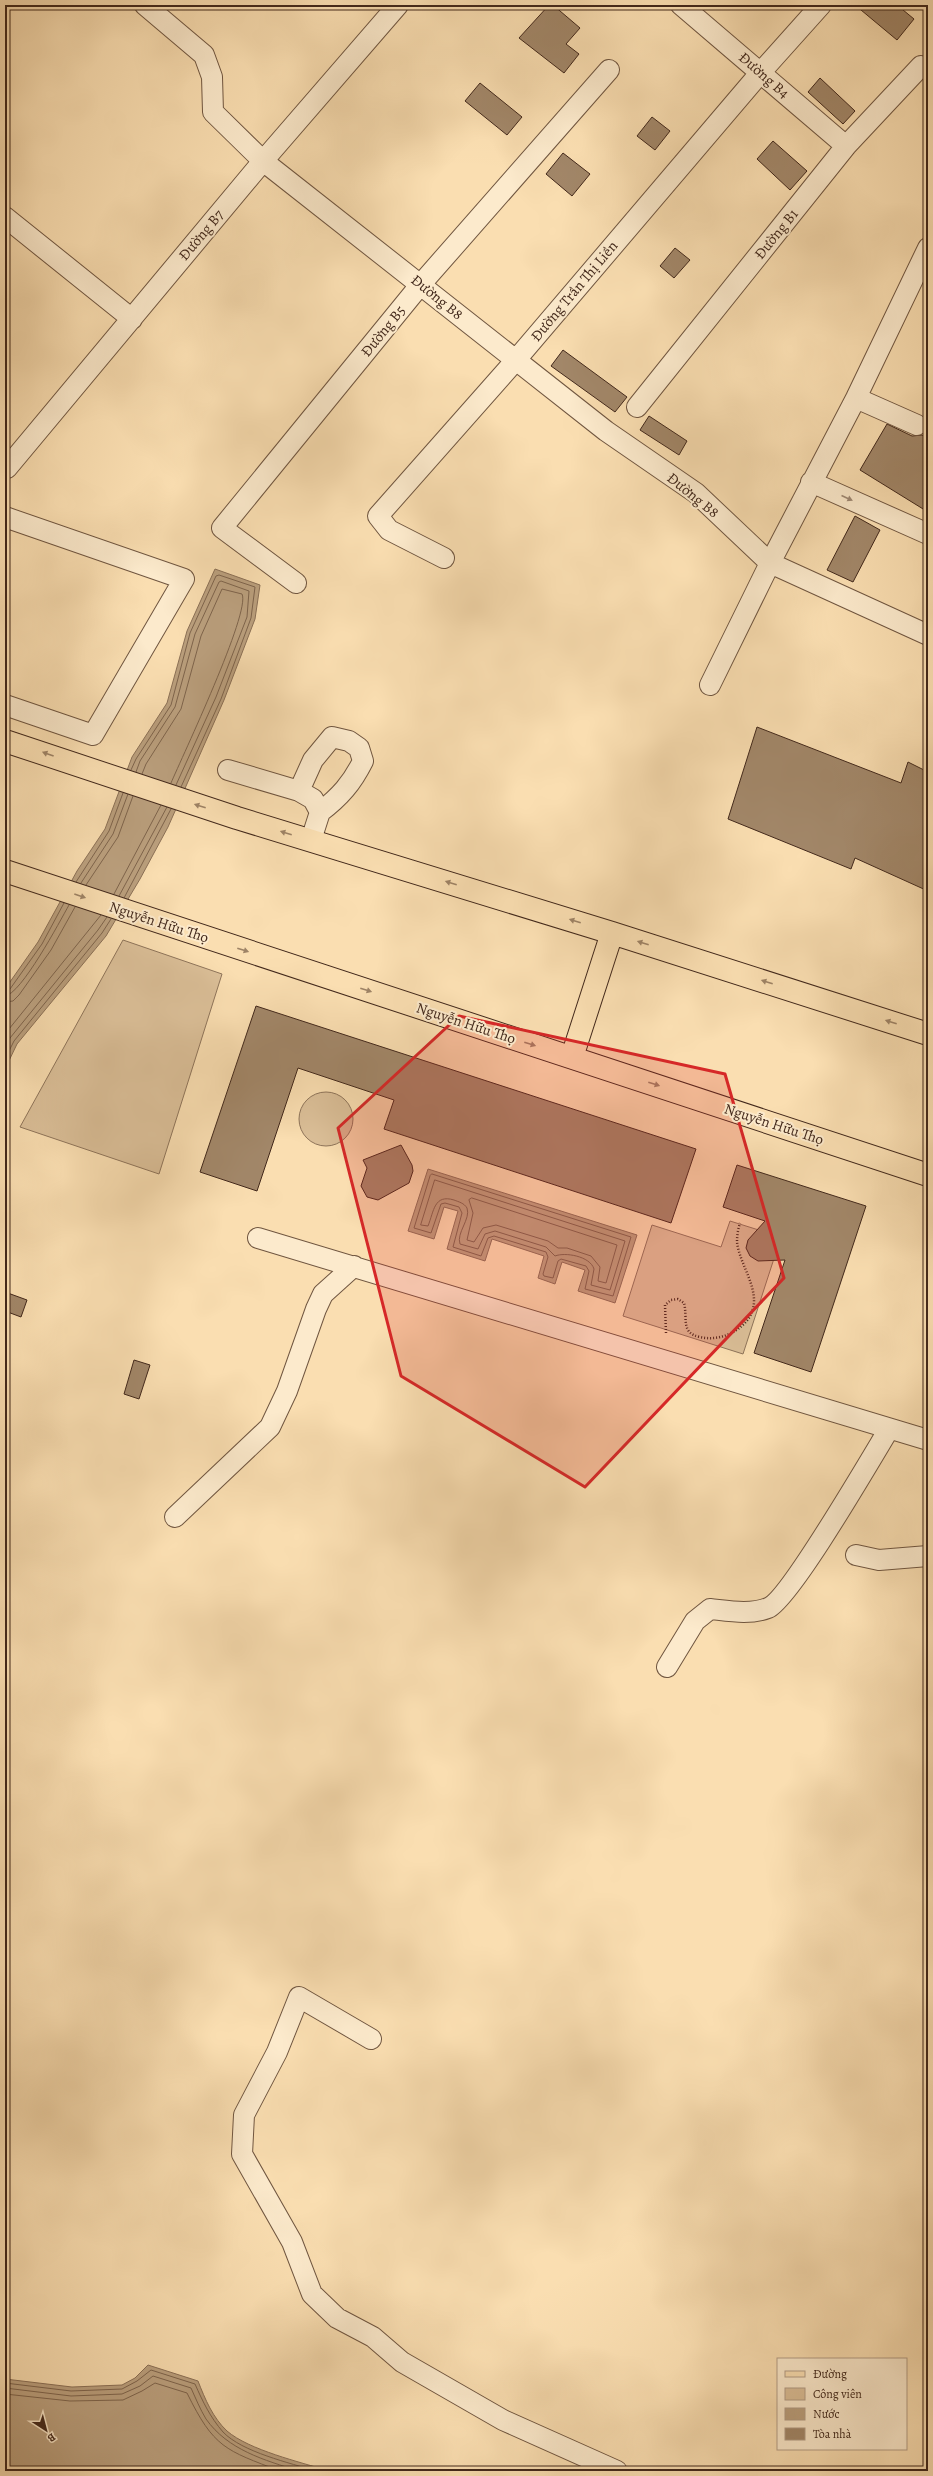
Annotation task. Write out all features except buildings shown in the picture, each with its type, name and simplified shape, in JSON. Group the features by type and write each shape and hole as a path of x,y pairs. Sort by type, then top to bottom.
{"main road":[{"path":"5,741 45,753 84,769 238,818 612,933 928,1034"},
{"name":"Nguyễn Hữu Thọ","path":"5,871 928,1175"},
{"path":"572,1057 612,933"}],"street":[{"name":"Đường B8","path":"145,5 204,55 212,77 213,112 263,161 606,431 696,493 770,564 928,635"},
{"name":"Đường B7","path":"7,468 263,161 398,5"},
{"name":"Đường B4","path":"681,5 846,146"},
{"name":"Đường Trần Thị Liền","path":"444,558 388,530 378,516 515,360 761,72 821,5"},
{"name":"Đường B1","path":"637,407 846,146 921,66"},
{"name":"Đường B5","path":"296,583 222,528 421,284 609,70"},
{"path":"5,217 132,319"},
{"path":"710,685 811,482 856,398 928,248"},
{"path":"856,398 916,425"},
{"path":"811,482 928,534"},
{"path":"5,517 184,579 93,735 5,705"},
{"path":"298,791 313,760 332,737 349,741 359,748 363,761 353,781 341,796 320,812 311,840"},
{"path":"228,770 298,791 313,799 320,812"},
{"path":"258,1238 928,1440"},
{"path":"175,1517 270,1427 287,1391 316,1309 323,1294 354,1266"},
{"path":"667,1667 695,1621 710,1609 749,1612 769,1608 815,1550 889,1429"},
{"path":"856,1555 879,1560 928,1556"},
{"path":"371,2039 299,1997 277,2052 244,2115 242,2154 292,2242 312,2294 337,2318 373,2337 402,2362 502,2420 616,2471"}],"path":[{"path":"666,1333 665,1305 672,1300 678,1299 684,1303 685,1327 691,1334 699,1337 718,1337 730,1334 747,1319 752,1308 754,1294 752,1282 737,1242 740,1223"}],"highlighted area":[{"path":"459,1016 725,1074 784,1278 585,1487 401,1376 338,1128"}],"green space":[{"path":"123,940 222,974 159,1174 20,1127"},
{"path":"326,1092 336,1094 345,1100 351,1109 353,1119 351,1129 345,1138 336,1144 326,1146 316,1144 307,1138 301,1129 299,1119 301,1109 307,1100 316,1094"},
{"path":"730,1221 781,1237 743,1354 623,1316 652,1225 721,1247"}],"water":[{"path":"215,569 260,585 255,619 224,700 168,827 140,879 106,936 17,1044 5,1069 5,989 38,942 77,871 105,829 132,757 167,703 187,631"},
{"path":"428,1169 637,1235 615,1303 578,1291 585,1270 562,1262 555,1284 538,1278 544,1256 492,1239 485,1261 447,1249 458,1211 444,1207 434,1239 408,1231"},
{"path":"148,2365 198,2381 207,2401 222,2426 237,2438 261,2450 329,2471 5,2471 5,2379 72,2387 122,2385 135,2378"}]}
